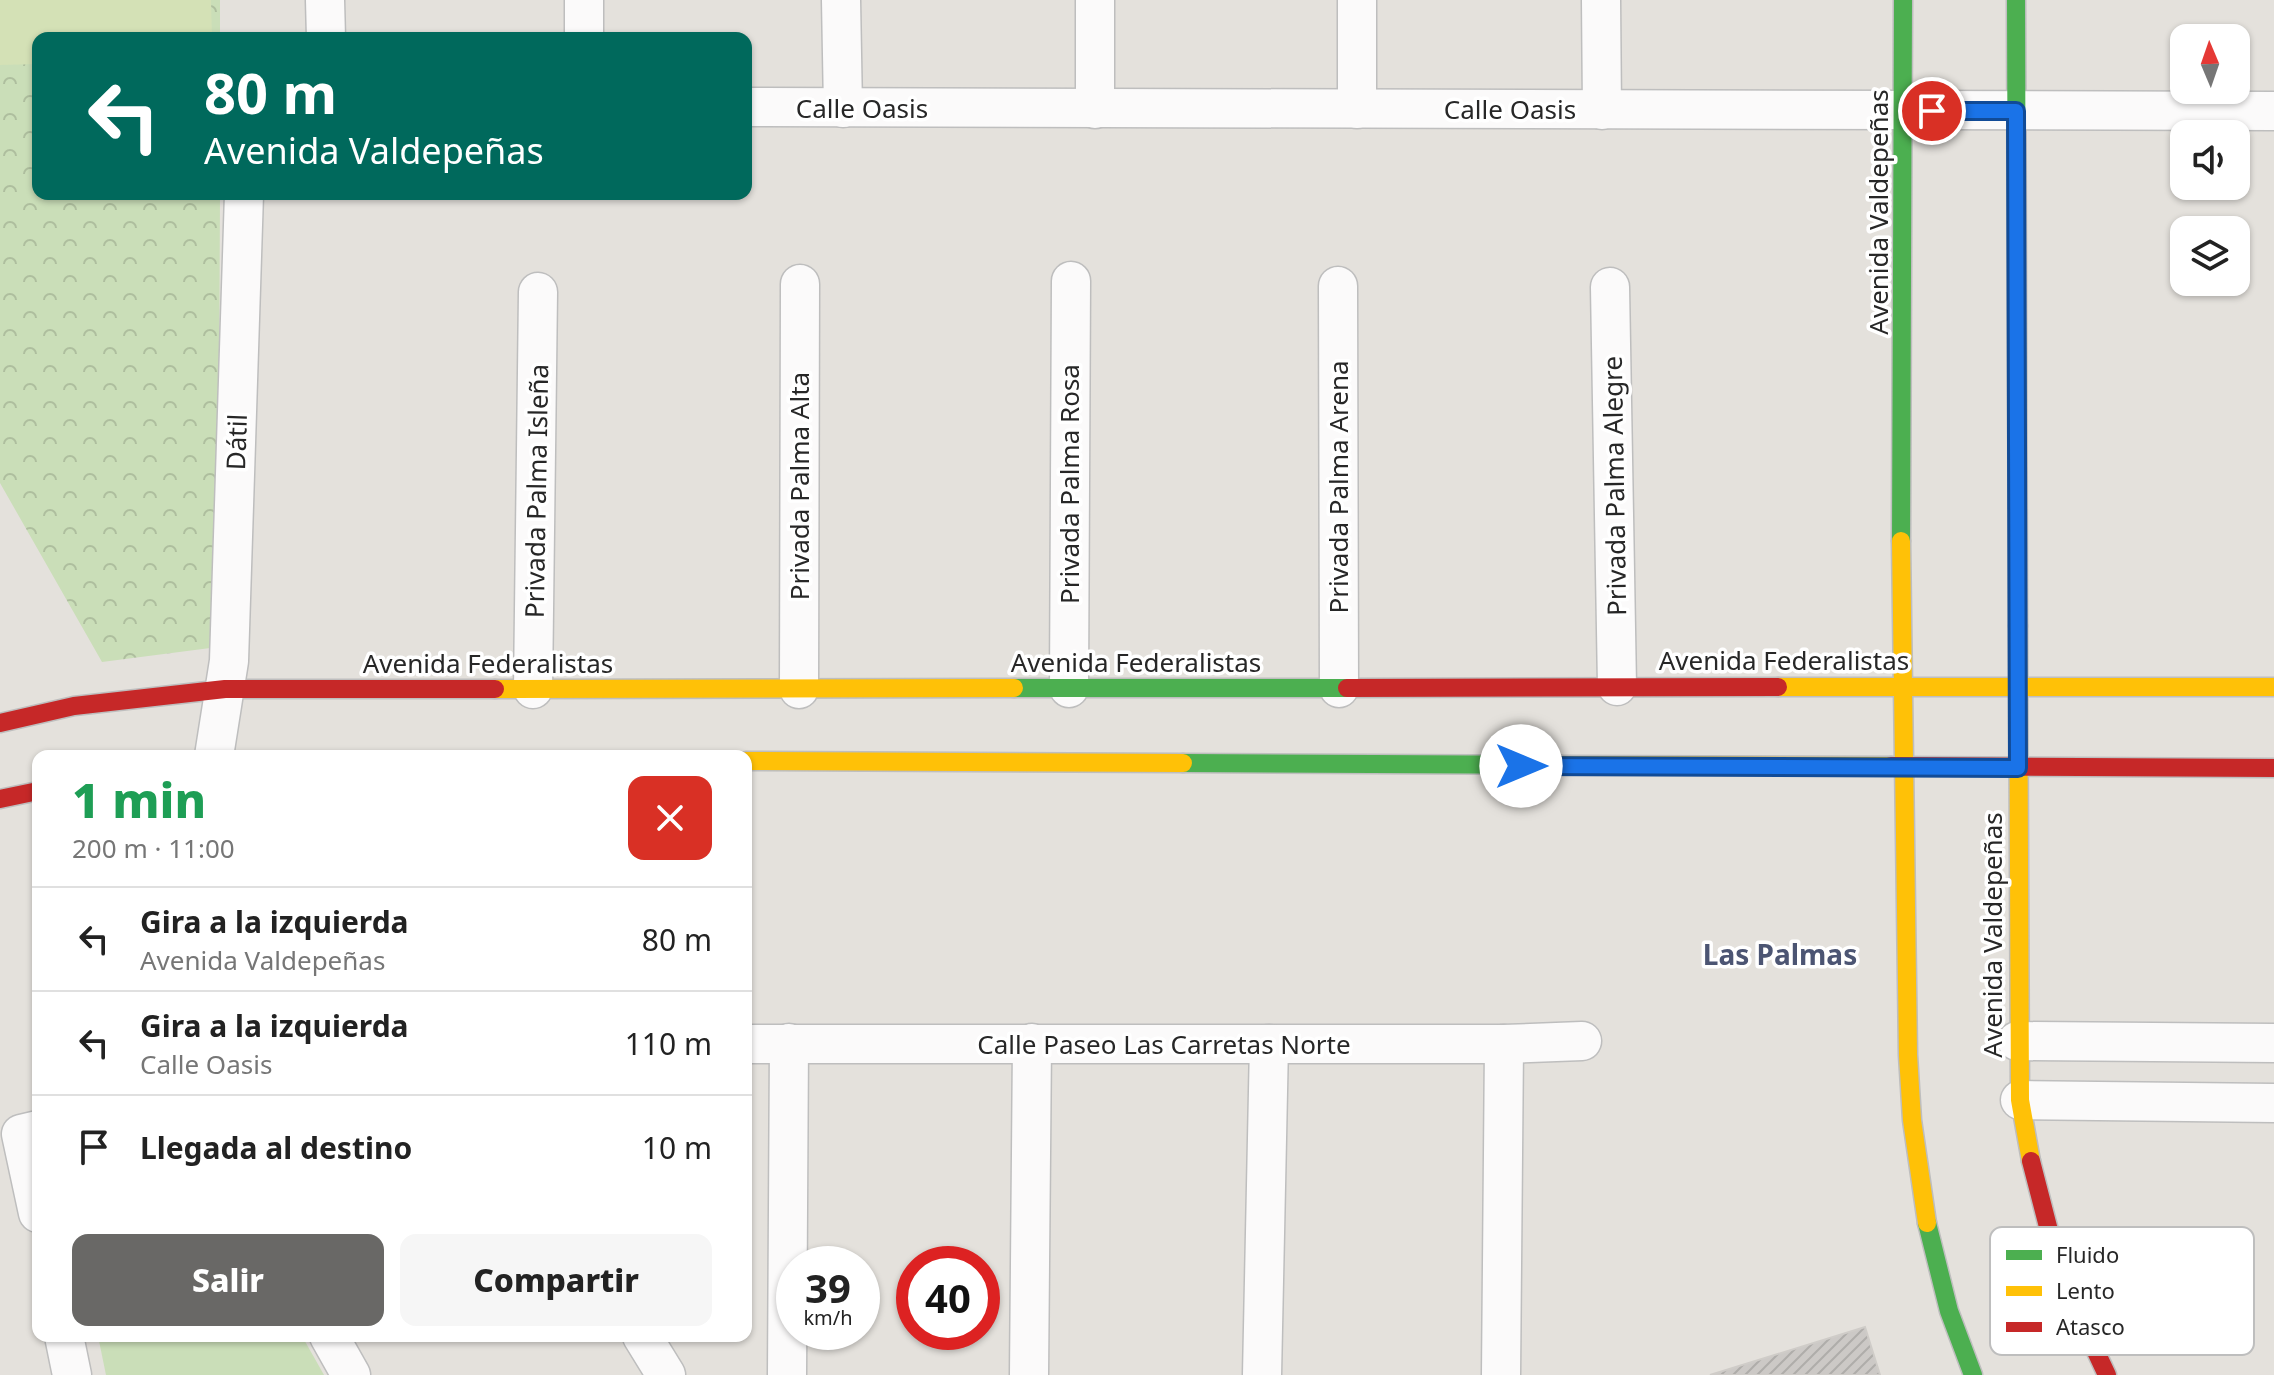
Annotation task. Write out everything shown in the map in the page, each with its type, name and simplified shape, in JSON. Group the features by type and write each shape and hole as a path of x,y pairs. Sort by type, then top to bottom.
{"street":[{"path":"325,0 326,32"},
{"path":"584,0 584,32"},
{"path":"841,0 843,108"},
{"path":"1095,0 1095,109"},
{"path":"1357,0 1357,109"},
{"path":"1601,0 1602,110"},
{"name":"Avenida Valdepeñas","path":"1903,0 1901,686 1911,1121 1917,1186 1929,1250 1954,1332 1973,1375"},
{"name":"Avenida Valdepeñas","path":"2016,0 2017,1041 2020,1100 2034,1189 2045,1227"},
{"name":"Calle Oasis","path":"752,107 2274,111"},
{"name":"Dátil","path":"215,750 229,661 244,200"},
{"name":"Privada Palma Rosa","path":"1069,688 1071,281"},
{"name":"Privada Palma Alta","path":"799,689 800,284"},
{"name":"Privada Palma Arena","path":"1338,286 1339,688"},
{"name":"Privada Palma Alegre","path":"1610,287 1617,686"},
{"name":"Privada Palma Isleña","path":"533,689 538,292"},
{"name":"Avenida Federalistas","path":"0,723 74,706 225,689 2274,687"},
{"path":"752,761 2274,768"},
{"path":"0,799 32,792"},
{"name":"Calle Paseo Las Carretas Norte","path":"752,1044 1504,1044 1582,1041"},
{"path":"2017,1041 2274,1043"},
{"path":"787,1375 789,1043"},
{"path":"1029,1375 1032,1043"},
{"path":"1262,1375 1269,1044"},
{"path":"1501,1375 1504,1044"},
{"path":"2020,1100 2274,1103"},
{"path":"30,1132 32,1152"},
{"path":"65,1342 72,1375"},
{"path":"332,1342 351,1375"},
{"path":"646,1342 666,1375"}],"green space":[{"path":"0,0 220,0 220,32 32,32 32,200 220,200 218,647 102,662 0,483"},
{"path":"0,0 211,0 212,32 32,32 32,64 0,65"},
{"path":"99,1342 305,1342 324,1375 106,1375"}],"building":[{"path":"1865,1327 1880,1375 1710,1375"}],"traffic: fast":[{"path":"1901,541 1903,0"},
{"path":"2016,0 2018,626"},
{"path":"1014,688 1347,688"},
{"path":"1183,763 1561,765"},
{"path":"1927,1223 1949,1311 1973,1375"}],"traffic: slow":[{"path":"1901,541 1908,1055 1912,1120 1927,1223"},
{"path":"2018,626 2020,1100 2031,1161"},
{"path":"1778,687 2274,687"},
{"path":"495,689 1014,688"},
{"path":"752,761 1183,763"},
{"path":"1561,765 1891,766"}],"traffic: jam":[{"path":"1347,688 1778,687"},
{"path":"0,723 74,706 225,689 495,689"},
{"path":"1891,766 2274,768"},
{"path":"0,799 32,792"},
{"path":"2031,1161 2048,1227"},
{"path":"2098,1355 2107,1375"}],"district":[{"name":"Las Palmas","path":"1780,954"}],"route":[{"path":"1521,766 2018,768 2016,111 1932,111"}]}
